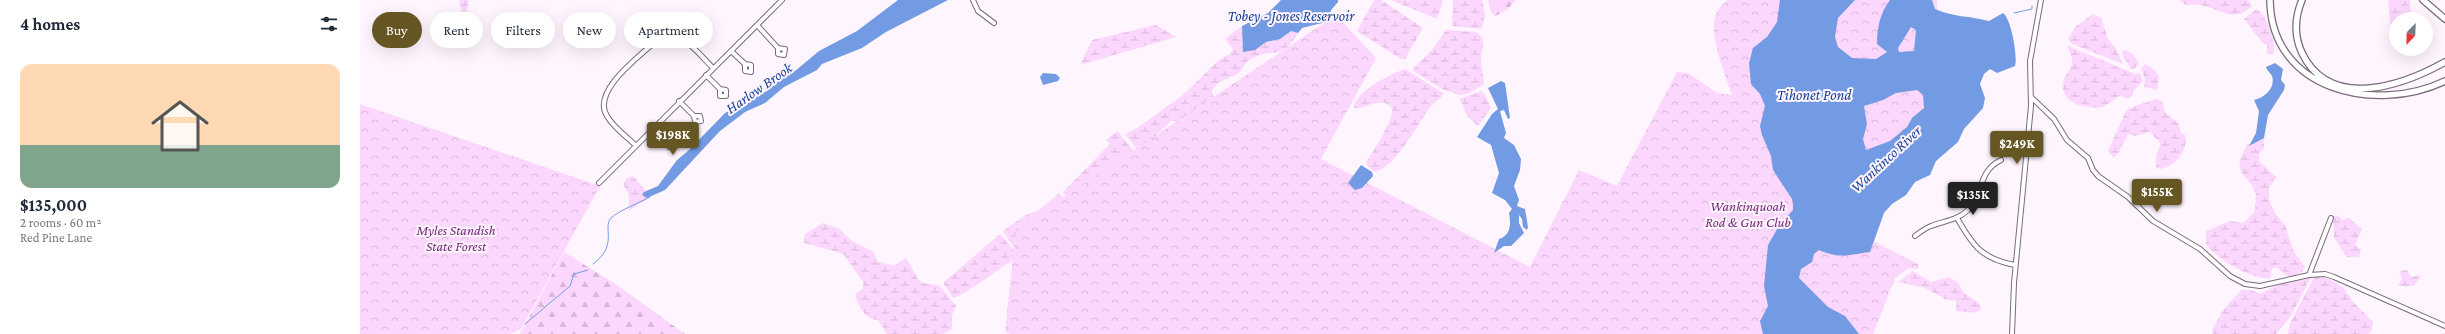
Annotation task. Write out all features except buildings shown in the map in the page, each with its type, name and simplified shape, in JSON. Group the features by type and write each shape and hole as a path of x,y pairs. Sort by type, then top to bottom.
{"highway":[{"path":"2270,0 2275,27 2286,50 2301,68 2326,85 2356,94 2383,96 2416,92 2445,81"},
{"path":"2302,0 2296,28 2301,51 2313,69 2335,84 2363,89 2387,86 2416,76 2445,62"},
{"path":"2423,0 2445,18"},
{"path":"2427,0 2445,18"}],"street":[{"path":"599,183 679,101 782,0"},
{"path":"973,0 978,11 994,23"},
{"path":"2012,334 2015,265 2031,97 2030,53 2041,0"},
{"path":"756,25 778,48"},
{"path":"635,145 607,116 603,101 610,86 656,41 666,36 682,39 713,68"},
{"path":"731,50 745,64"},
{"path":"706,75 720,89"},
{"path":"2031,97 2054,119 2067,140 2088,158 2093,170 2098,176 2128,197 2153,221 2200,249 2230,276 2245,284 2260,286 2309,275 2325,274 2392,304 2432,318 2445,326"},
{"path":"679,101 694,116"},
{"path":"654,126 668,140"},
{"path":"1915,236 1930,226 1957,218 1967,210 1977,199 1984,174 1992,165 2002,160"},
{"path":"1957,218 1973,245 1982,254 1993,259 2015,265"},
{"path":"2309,275 2331,218"}],"green space":[{"path":"459,0 469,0 467,12 462,12"},
{"path":"1374,0 1381,0 1423,28 1405,59 1401,59 1357,31"},
{"path":"1391,0 1443,0 1437,19"},
{"path":"1453,0 1482,0 1485,15 1482,29 1452,26"},
{"path":"1488,0 1516,0 1507,10 1495,16 1491,12"},
{"name":"Wankinquoah Rod & Gun Club","path":"1727,0 1937,0 1937,15 1968,119 1880,215 1869,239 1918,264 1918,269 1909,268 1895,278 1873,334 1011,334 1005,332 1016,229 1336,15 1376,58 1321,159 1530,267 1579,170 1617,186 1677,72 1688,73 1717,93 1732,95 1718,53 1714,30 1714,20 1717,12"},
{"path":"2179,0 2248,0 2252,6 2244,12 2229,14 2205,6 2186,5"},
{"path":"2388,0 2410,0 2411,12 2389,12"},
{"path":"2257,9 2264,17 2273,37 2273,54 2267,54 2267,45 2262,42 2244,19"},
{"path":"2093,14 2101,18 2108,39 2115,47 2123,64 2072,44 2068,39 2075,27"},
{"path":"1156,25 1176,37 1080,65 1092,40"},
{"path":"1242,26 1243,51 1264,44 1265,42 1274,41 1291,31 1298,33 1292,42 1281,51 1259,55 1249,60 1239,73 1214,87 1212,91 1214,98 1182,121 1171,121 1139,152 1125,134 1137,128 1183,95 1219,60 1230,54 1233,49 1225,39"},
{"path":"1446,30 1476,32 1482,38 1483,44 1481,61 1484,84 1470,93 1460,95 1442,89 1412,70 1432,50"},
{"path":"2068,46 2135,74 2140,73 2143,81 2128,99 2120,96 2102,107 2096,108 2076,104 2066,96 2063,90 2064,80 2072,63"},
{"path":"2123,50 2130,52 2136,59 2139,64 2135,68 2131,69 2122,54"},
{"path":"2145,64 2155,70 2159,77 2157,90 2144,87 2145,79 2141,69"},
{"path":"1405,69 1443,93 1443,95 1430,108 1400,152 1390,163 1380,170 1372,170 1366,162 1390,120 1392,109 1384,103 1354,108 1355,102 1374,84"},
{"path":"1481,91 1484,93 1491,108 1478,126 1467,116 1460,99"},
{"path":"2156,99 2162,101 2165,112 2178,123 2181,133 2185,135 2185,147 2178,159 2168,167 2162,169 2156,168 2156,156 2161,144 2150,132 2135,136 2128,134 2119,152 2114,158 2108,151 2127,109"},
{"name":"Myles Standish State Forest","path":"360,104 600,186 521,329 510,334 360,334"},
{"path":"1117,131 1134,151 1068,199 1063,192 1110,144 1106,140"},
{"path":"2264,138 2264,148 2260,152 2259,161 2276,177 2269,188 2269,201 2275,213 2285,225 2294,252 2305,267 2302,272 2289,277 2276,267 2272,269 2270,279 2244,272 2227,263 2206,245 2206,231 2230,221 2244,223 2255,211 2256,194 2253,187 2242,173 2240,162 2242,154 2248,144 2252,145 2257,140"},
{"path":"633,176 646,191 643,194 647,199 629,210 629,195 623,184 627,178"},
{"path":"1059,193 1066,201 1015,250 1003,231 1026,215 1039,210"},
{"path":"2338,215 2342,220 2349,218 2362,229 2355,245 2361,249 2359,257 2347,257 2334,238 2333,217"},
{"path":"823,223 838,228 852,241 874,252 877,261 894,266 906,258 920,281 939,285 956,306 952,315 952,329 944,334 887,334 878,320 874,320 866,315 858,303 855,295 863,288 863,282 845,256 841,253 804,243 805,234"},
{"path":"1000,234 1017,254 1016,258 974,287 953,298 944,284 945,281"},
{"path":"564,252 617,285 685,334 520,334"},
{"path":"2404,270 2408,271 2411,277 2421,275 2414,286 2398,286 2402,278 2399,272"},
{"path":"1913,271 1931,282 1949,277 1958,283 1964,293 1980,304 1981,309 1975,313 1956,311 1956,301 1945,299 1925,288 1898,282"},
{"path":"2315,276 2327,278 2343,287 2354,303 2373,322 2372,329 2368,334 2288,334 2290,323"},
{"path":"2311,277 2291,316 2276,334 2213,334 2212,330 2223,310 2241,290 2251,290 2260,294 2277,285"}],"water":[{"path":"898,0 948,0 886,32 862,48 822,64 817,70 784,87 765,103 745,112 720,131 665,190 647,198 642,195 644,192 658,186 677,160 689,150 725,113 767,91 782,77 795,71 819,51 857,31"},
{"name":"Tobey - Jones Reservoir","path":"1281,0 1338,0 1338,2 1331,10 1330,21 1302,28 1298,33 1291,31 1280,39 1266,42 1255,50 1243,52 1242,26 1268,13"},
{"name":"Tihonet Pond","path":"1780,0 1855,0 1838,18 1835,37 1838,47 1852,58 1876,59 1887,52 1877,44 1877,38 1881,15 1890,0 1932,0 1935,9 1941,12 1989,21 2003,13 2009,22 2016,55 2015,66 1997,73 1990,69 1984,74 1980,84 1985,98 1983,108 1964,129 1958,142 1936,161 1930,175 1915,182 1906,195 1892,204 1884,213 1870,252 1850,255 1832,255 1819,250 1814,254 1812,262 1801,269 1799,278 1828,307 1845,316 1859,334 1763,334 1760,321 1768,306 1764,286 1768,245 1780,224 1793,210 1793,205 1792,199 1773,170 1771,156 1762,135 1760,126 1765,106 1760,94 1751,84 1749,63 1753,48 1767,37 1777,22","holes":["1911,27 1916,30 1914,51 1899,52 1898,48","1917,90 1923,95 1924,108 1912,118 1907,127 1890,141 1866,150 1863,139 1867,124 1864,106 1883,100 1896,93"]},
{"path":"2275,63 2283,69 2281,80 2285,85 2284,90 2268,115 2264,138 2249,146 2256,133 2259,111 2254,100 2265,95 2271,88 2273,80 2266,67"},
{"path":"1043,73 1056,74 1060,78 1058,81 1043,85 1040,77"},
{"path":"1501,81 1505,83 1510,118 1508,119 1504,110 1500,111 1506,133 1504,138 1514,145 1521,159 1520,170 1514,186 1519,200 1517,206 1525,209 1528,227 1527,230 1523,227 1522,219 1519,215 1519,223 1524,233 1511,246 1504,246 1494,253 1499,239 1508,232 1510,225 1509,213 1512,209 1505,200 1492,193 1499,173 1491,145 1477,137 1492,114 1498,109 1488,88"},
{"path":"1361,165 1372,172 1373,176 1362,188 1355,190 1348,183"}],"waterway":[{"name":"Wankinco River","path":"2014,13 2032,9 2032,6"},
{"name":"Harlow Brook","path":"593,264 606,250 608,244 608,227 611,218 614,215 650,197"},
{"name":"Harlow Brook","path":"525,324 570,286 574,274 588,270"}]}
